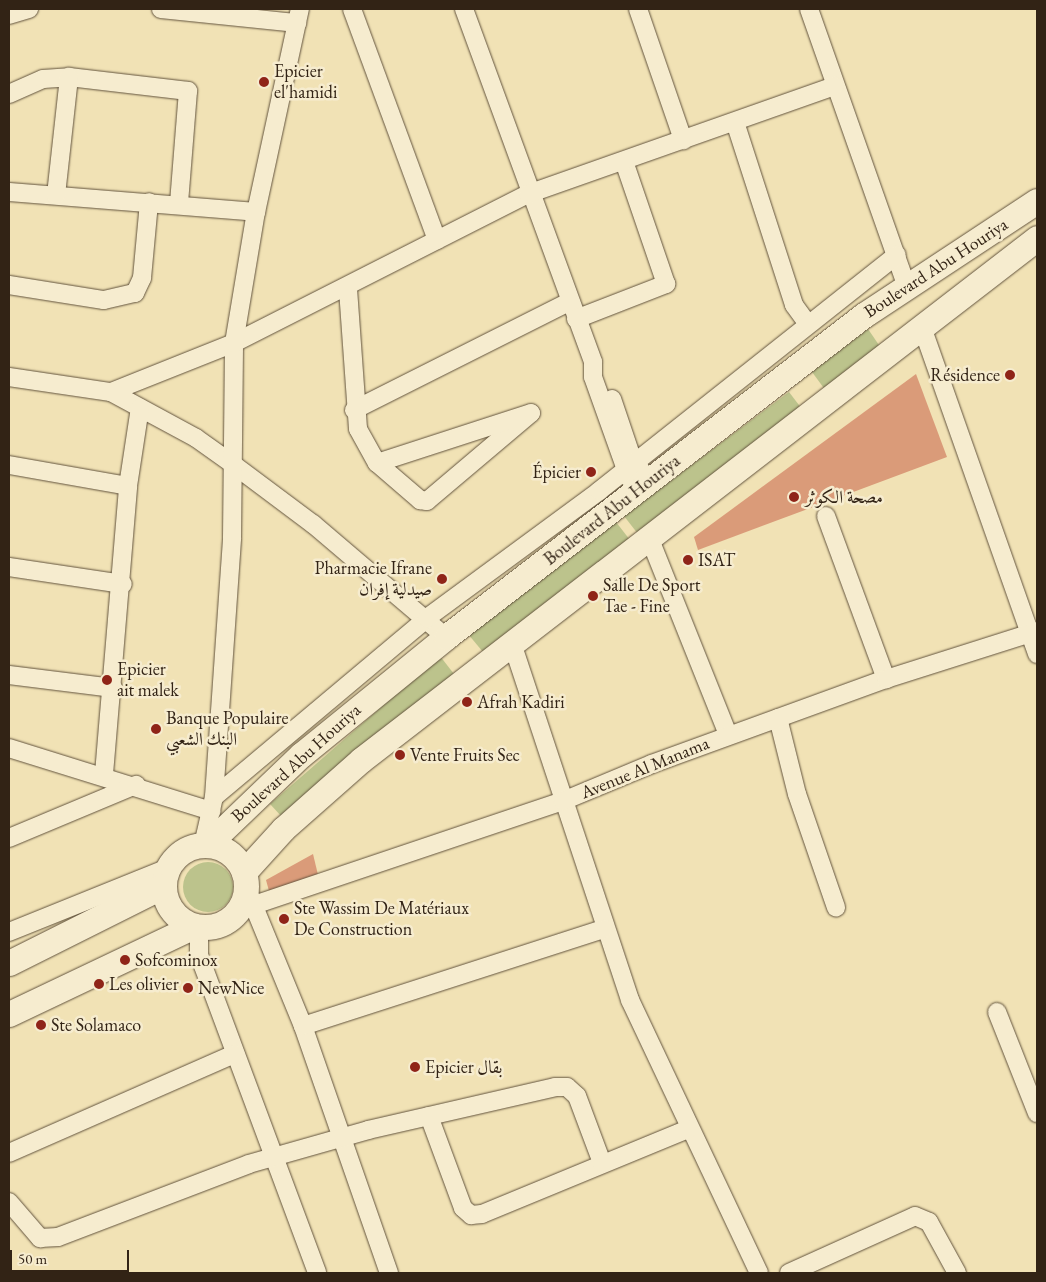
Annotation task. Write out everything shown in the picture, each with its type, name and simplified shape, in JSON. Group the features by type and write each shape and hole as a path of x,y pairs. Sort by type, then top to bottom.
{"main road":[{"name":"Boulevard Abu Houriya","path":"205,845 300,755 446,637 864,315 1037,201"},
{"name":"Boulevard Abu Houriya","path":"248,888 283,829 354,766 1037,238"},
{"path":"9,964 166,877 184,850 205,845 230,854 248,888 243,902 231,918 218,925 196,926 9,1014"},
{"path":"166,877 170,909 196,926"}],"street":[{"path":"9,15 29,9"},
{"path":"160,9 298,16 256,212 234,343 234,465 213,804 205,845"},
{"path":"352,9 437,240"},
{"path":"464,9 528,194 569,302 593,362 603,372 628,466 644,485"},
{"path":"638,9 683,140"},
{"path":"809,9 907,286"},
{"path":"9,94 43,79 69,77 188,91 179,204"},
{"path":"56,195 69,77"},
{"path":"111,392 234,343 348,289 437,240 528,194 835,86"},
{"path":"735,122 794,305 807,323"},
{"path":"576,319 666,284 624,161"},
{"path":"9,192 179,204 256,212"},
{"path":"9,285 104,300 135,292 142,278 149,202"},
{"path":"213,804 427,618 628,466 807,323 897,256"},
{"path":"348,289 354,410 358,429 377,463 420,500 427,501 531,413 527,411 377,463"},
{"path":"354,410 569,302"},
{"path":"922,327 1034,633 1037,654"},
{"path":"9,377 111,392 140,408 234,465 427,618 446,637"},
{"path":"104,774 123,584 128,486 140,408"},
{"path":"9,465 128,486"},
{"path":"826,516 886,679"},
{"path":"650,537 728,735"},
{"path":"9,567 123,584"},
{"name":"Avenue Al Manama","path":"248,888 563,801 728,735 886,679 1034,633"},
{"path":"512,643 604,929 645,1036 688,1129 759,1273"},
{"path":"9,674 113,688"},
{"path":"778,718 792,779 836,908"},
{"path":"9,748 104,774 136,785 213,804"},
{"path":"9,838 136,785"},
{"path":"9,932 166,877"},
{"path":"248,888 303,1026 389,1273"},
{"path":"196,926 200,955 317,1273"},
{"path":"303,1026 604,929"},
{"path":"997,1012 1037,1113"},
{"path":"9,1153 235,1054"},
{"path":"9,1202 27,1228 40,1238 58,1238 199,1180 276,1159 343,1137 429,1116 567,1087 577,1096 602,1163"},
{"path":"429,1116 463,1208 471,1215 482,1214 688,1129"},
{"path":"789,1273 923,1216 956,1273"}],"green space":[{"path":"868,329 881,348 826,391 812,372"},
{"path":"789,392 802,409 638,534 624,516"},
{"path":"616,522 630,540 483,652 468,634"},
{"path":"440,656 454,674 282,817 270,804"},
{"path":"203,862 213,862 226,869 233,882 233,892 226,905 213,912 203,912 194,908 187,901 183,892 183,882 187,873 194,866"}],"building":[{"name":"مصحة الكوثر","path":"916,374 947,457 698,550 694,537"},
{"path":"313,854 319,879 269,891 266,880"}],"place":[{"name":"Epicier el'hamidi","path":"264,82"},
{"name":"Résidence","path":"1010,375"},
{"name":"Épicier","path":"591,472"},
{"name":"مصحة الكوثر","path":"794,497"},
{"name":"ISAT","path":"688,560"},
{"name":"Pharmacie Ifrane صيدلية إفران","path":"442,579"},
{"name":"Salle De Sport Tae - Fine","path":"593,596"},
{"name":"Epicier ait malek","path":"107,680"},
{"name":"Afrah Kadiri","path":"467,702"},
{"name":"Banque Populaire البنك الشعبي","path":"156,729"},
{"name":"Vente Fruits Sec","path":"400,755"},
{"name":"Ste Wassim De Matériaux De Construction","path":"284,919"},
{"name":"Sofcominox","path":"125,960"},
{"name":"Les olivier","path":"99,984"},
{"name":"NewNice","path":"188,988"},
{"name":"Ste Solamaco","path":"41,1025"},
{"name":"Epicier بقال","path":"415,1067"}]}
